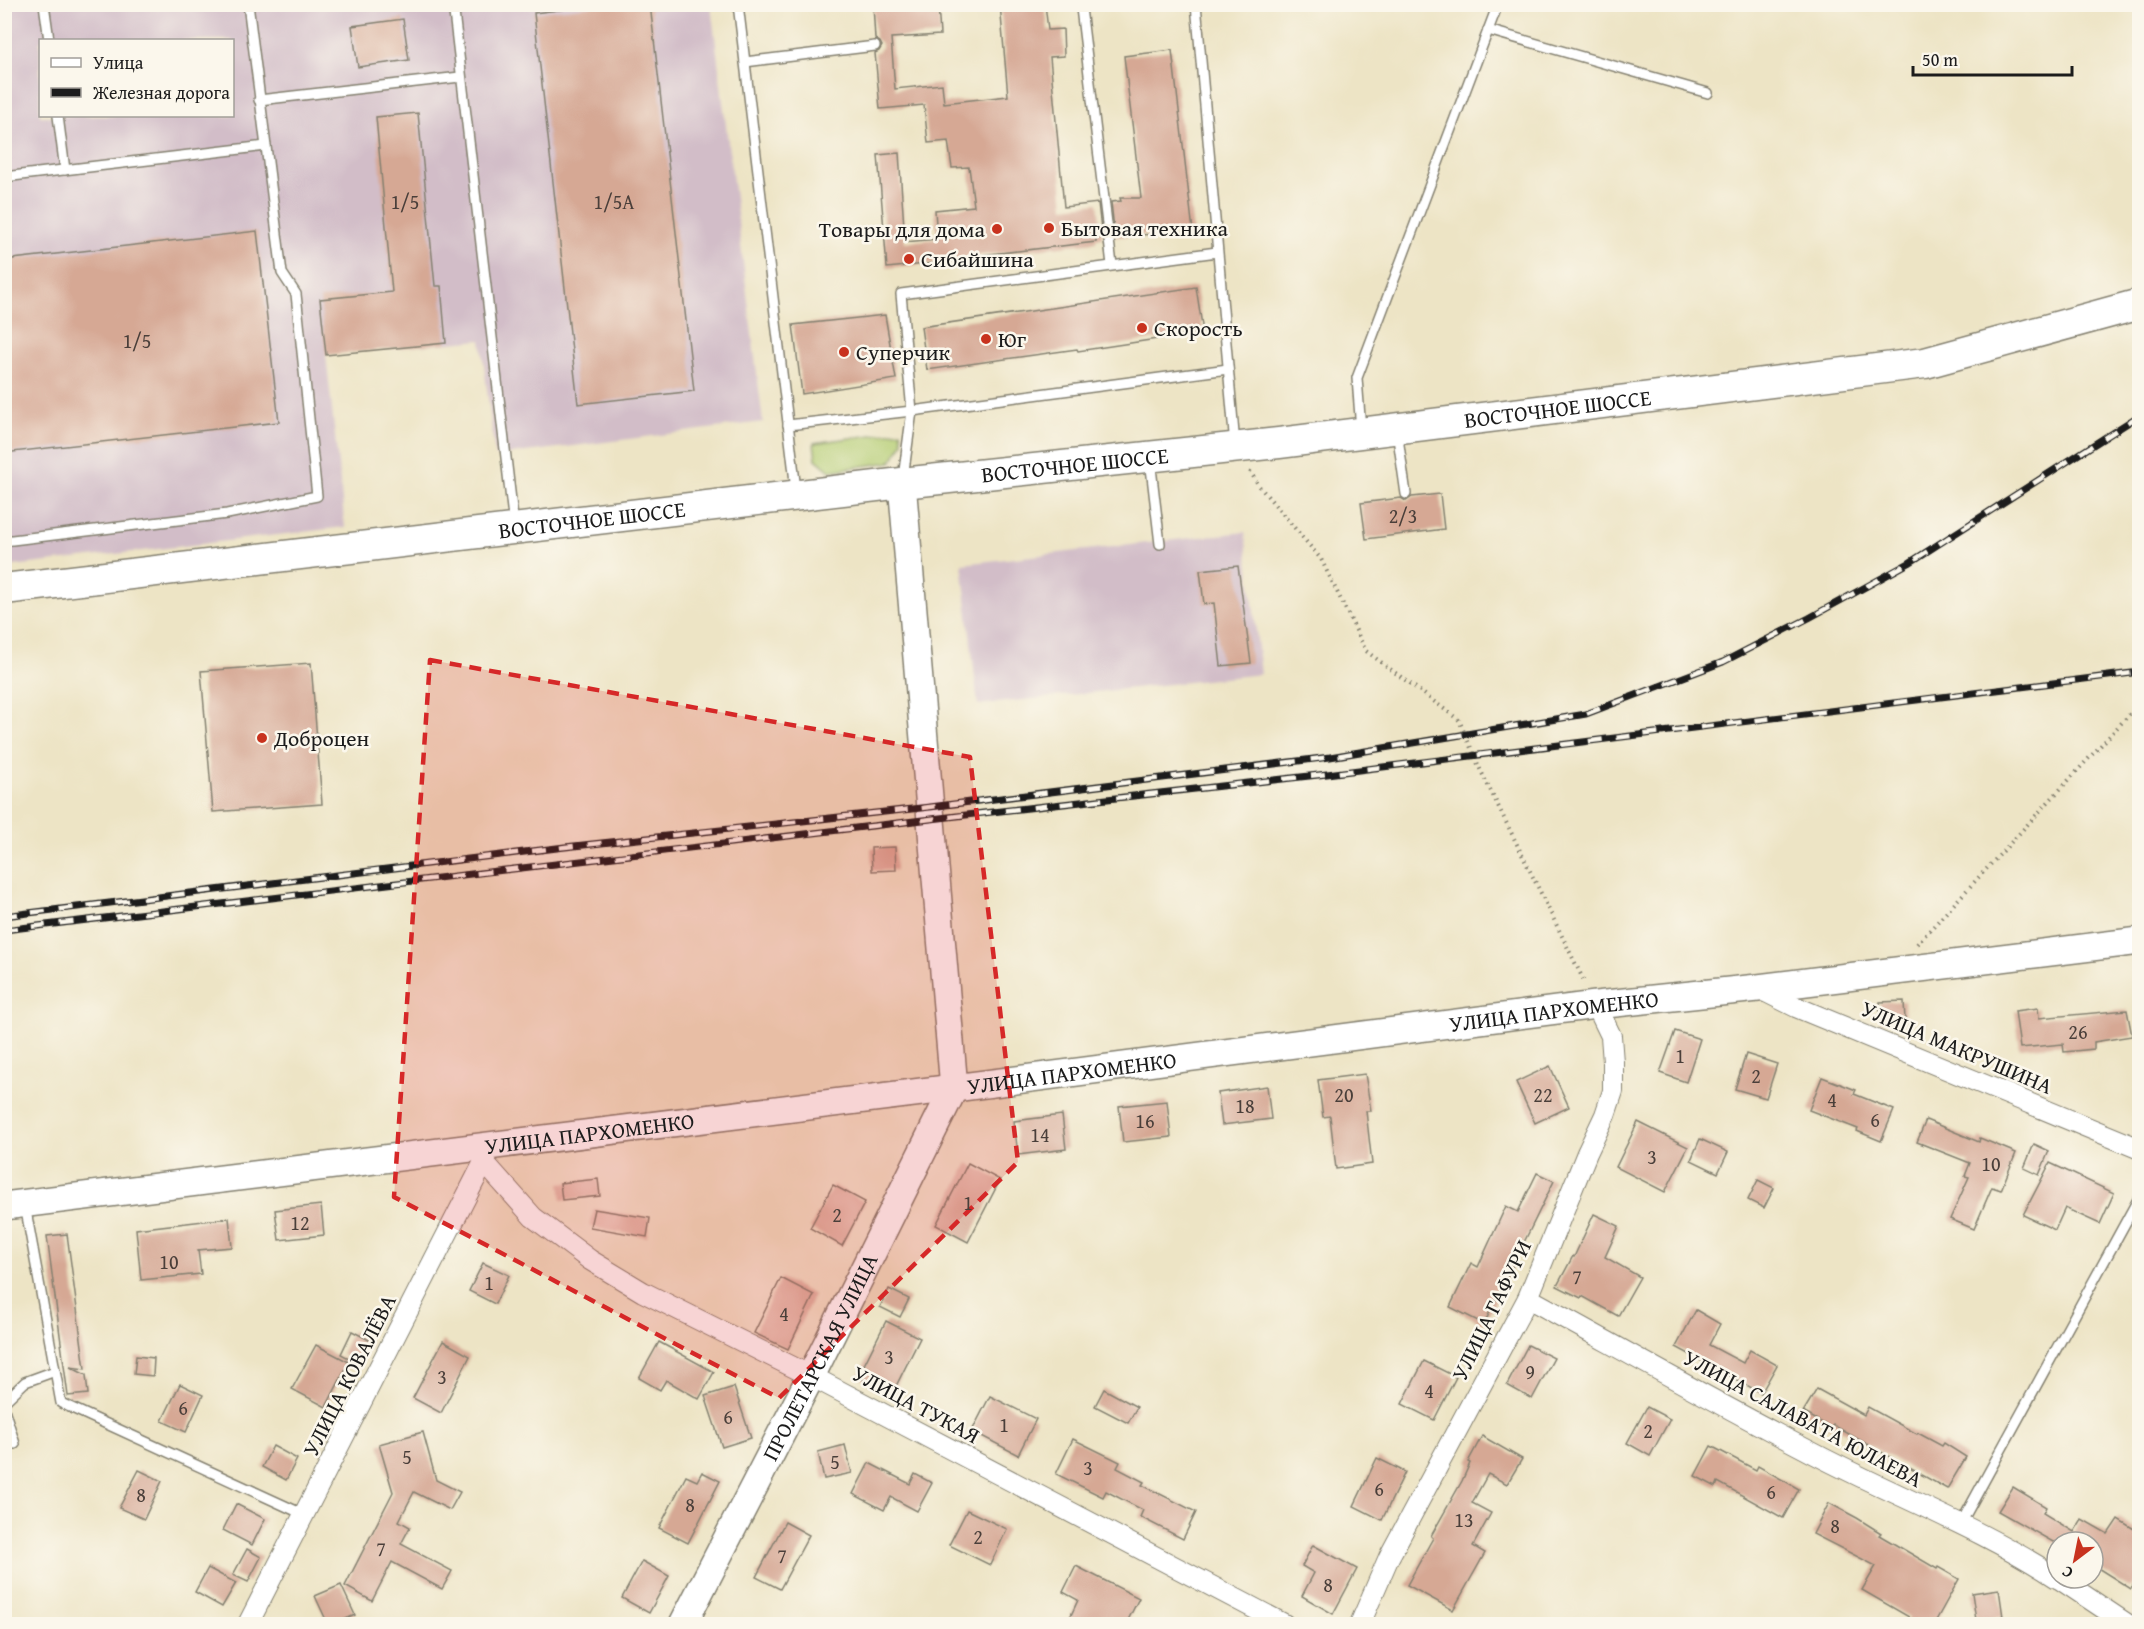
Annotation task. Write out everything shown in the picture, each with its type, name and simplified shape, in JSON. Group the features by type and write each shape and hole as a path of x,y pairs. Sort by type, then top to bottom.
{"main road":[{"name":"ВОСТОЧНОЕ ШОССЕ","path":"4,589 902,483 1235,448 1925,363 2139,304"},
{"path":"902,483 954,1088"},
{"name":"УЛИЦА ПАРХОМЕНКО","path":"15,1204 484,1154 954,1088 1596,1005 2139,941"},
{"name":"ПРОЛЕТАРСКАЯ УЛИЦА","path":"683,1624 811,1376 954,1088"}],"street":[{"name":"УЛИЦА МАКРУШИНА","path":"1758,987 1796,1007 2139,1149"},
{"name":"УЛИЦА ГАФУРИ","path":"1360,1624 1389,1557 1528,1298 1587,1153 1605,1115 1612,1091 1611,1036 1596,1005"},
{"name":"УЛИЦА ТУКАЯ","path":"484,1154 532,1217 590,1260 643,1292 811,1376 1284,1624"},
{"name":"УЛИЦА КОВАЛЁВА","path":"248,1624 305,1515 484,1154"},
{"name":"УЛИЦА САЛАВАТА ЮЛАЕВА","path":"1528,1298 1816,1455 1960,1525 2045,1570"},
{"name":"УЛИЦА САЛАВАТА ЮЛАЕВА","path":"2075,1590 2127,1624"}],"lane":[{"path":"44,4 49,39"},
{"path":"4,541 227,514 317,496 296,294 282,273 248,4"},
{"path":"453,4 515,529"},
{"path":"738,4 796,496"},
{"path":"1196,4 1235,448"},
{"path":"1361,433 1357,378 1498,4"},
{"path":"1081,8 1112,266"},
{"path":"1488,30 1708,93"},
{"path":"745,62 875,46"},
{"path":"259,100 460,77"},
{"path":"58,117 65,170"},
{"path":"4,177 266,146"},
{"path":"902,483 912,411 901,294 1217,252"},
{"path":"788,425 1228,369"},
{"path":"1397,428 1406,494"},
{"path":"1150,457 1160,543"},
{"path":"1960,1525 2139,1196"},
{"path":"15,1204 56,1371 61,1403 305,1515"},
{"path":"4,1402 25,1382 56,1371"},
{"path":"4,1409 15,1444"}],"path":[{"path":"1235,448 1259,486 1321,559 1366,651 1459,720 1480,769 1596,1005"},
{"path":"1892,971 2139,703"}],"highlighted area":[{"path":"430,660 970,757 1018,1162 779,1398 394,1197"}],"shaded area":[{"path":"4,5 711,5 763,422 495,456 481,340 326,355 345,527 5,567"},
{"path":"1245,532 1261,674 978,705 962,564"}],"green space":[{"path":"901,431 903,443 891,462 830,471 816,459 814,443"}],"building":[{"path":"608,4 650,4 694,391 578,404 534,13"},
{"path":"873,4 938,4 940,35 891,38 895,89 942,84 944,103 1008,96 1000,4 1045,4 1048,30 1063,29 1064,56 1050,57 1064,207 1098,203 1102,238 1096,238 1096,242 887,268 878,155 899,153 905,242 937,239 935,210 974,206 969,167 952,168 948,141 928,143 924,105 880,109 875,53 882,46 875,39"},
{"path":"403,19 409,60 358,67 352,26"},
{"path":"1172,50 1193,231 1115,237 1111,202 1121,201 1120,198 1141,198 1124,56"},
{"path":"418,113 435,286 441,286 446,343 326,355 320,299 392,292 376,117"},
{"path":"257,231 279,422 4,453 4,260"},
{"path":"1196,287 1203,332 927,370 921,327"},
{"name":"Суперчик","path":"885,315 896,379 802,394 793,325"},
{"path":"1440,494 1444,529 1366,539 1361,503 1401,498 1406,501 1412,497"},
{"path":"1238,566 1251,663 1221,666 1214,603 1204,604 1200,570"},
{"name":"Доброцен","path":"311,663 322,804 213,812 201,671"},
{"path":"895,847 896,870 872,871 871,848"},
{"path":"1904,1001 1905,1021 1880,1022 1880,1002"},
{"path":"2038,1008 2039,1018 2127,1010 2132,1036 2094,1042 2094,1049 2064,1052 2063,1044 2020,1048 2015,1011"},
{"path":"1675,1031 1700,1039 1686,1082 1660,1073"},
{"path":"1746,1054 1777,1064 1766,1098 1735,1089"},
{"path":"1550,1066 1569,1107 1535,1123 1516,1082"},
{"path":"1365,1074 1371,1111 1366,1111 1372,1164 1336,1169 1330,1116 1323,1117 1318,1080"},
{"path":"1822,1077 1856,1090 1854,1094 1894,1110 1881,1141 1857,1131 1858,1129 1809,1110"},
{"path":"1267,1086 1271,1119 1222,1125 1218,1093"},
{"path":"1167,1101 1171,1137 1123,1142 1119,1106"},
{"path":"1062,1115 1066,1149 1018,1155 1014,1121"},
{"path":"1926,1120 1979,1142 1980,1138 2016,1153 2001,1190 1992,1187 1974,1229 1950,1219 1969,1177 1965,1176 1970,1163 1917,1142"},
{"path":"1638,1122 1688,1147 1665,1192 1616,1167"},
{"path":"1700,1139 1728,1152 1718,1173 1691,1160"},
{"path":"2034,1144 2049,1151 2039,1175 2024,1168"},
{"path":"968,1163 1000,1180 968,1242 936,1225"},
{"path":"2050,1163 2114,1193 2100,1224 2065,1208 2055,1230 2023,1215"},
{"path":"1537,1173 1554,1181 1484,1324 1450,1307 1471,1263 1478,1267 1506,1206 1518,1212"},
{"path":"598,1179 600,1196 562,1200 560,1183"},
{"path":"1758,1180 1774,1188 1764,1208 1748,1200"},
{"path":"833,1185 865,1202 842,1246 810,1228"},
{"path":"321,1205 324,1235 279,1240 275,1210"},
{"path":"594,1209 650,1218 647,1237 590,1227"},
{"path":"1594,1214 1619,1226 1605,1257 1640,1277 1618,1316 1582,1296 1581,1298 1557,1286 1574,1257"},
{"path":"229,1218 232,1247 198,1250 201,1274 141,1280 136,1229"},
{"path":"67,1234 85,1369 70,1367 86,1375 88,1394 68,1396 47,1236"},
{"path":"483,1263 509,1275 495,1304 469,1291"},
{"path":"781,1278 814,1295 788,1349 754,1333"},
{"path":"889,1289 909,1299 900,1317 880,1307"},
{"path":"1696,1310 1720,1324 1709,1345 1743,1363 1750,1350 1777,1365 1761,1393 1676,1347"},
{"path":"886,1321 920,1338 892,1394 858,1377"},
{"path":"352,1331 371,1341 360,1364 341,1354"},
{"path":"443,1341 470,1356 441,1413 413,1398"},
{"path":"659,1342 714,1372 699,1399 666,1380 660,1390 639,1378"},
{"path":"316,1345 349,1362 326,1407 292,1389"},
{"path":"1528,1345 1554,1358 1532,1399 1507,1385"},
{"path":"136,1356 154,1358 153,1376 134,1374"},
{"path":"1424,1361 1456,1377 1434,1420 1402,1404"},
{"path":"180,1384 203,1395 186,1432 162,1421"},
{"path":"734,1387 751,1438 722,1447 705,1396"},
{"path":"1104,1389 1137,1407 1128,1423 1095,1406"},
{"path":"1817,1389 1864,1415 1868,1407 1942,1446 1944,1443 1966,1457 1947,1489 1833,1425 1831,1428 1803,1412"},
{"path":"990,1396 1036,1419 1018,1455 972,1431"},
{"path":"1647,1407 1670,1419 1650,1456 1627,1443"},
{"path":"423,1432 436,1480 460,1492 450,1510 414,1492 399,1521 410,1527 401,1544 452,1571 442,1589 392,1562 372,1601 345,1586 393,1492 379,1444"},
{"path":"1482,1436 1522,1459 1507,1484 1488,1474 1472,1503 1491,1513 1473,1546 1485,1553 1453,1610 1407,1585 1462,1481 1470,1463 1468,1462"},
{"path":"1073,1439 1120,1462 1117,1468 1144,1482 1142,1485 1196,1512 1183,1539 1140,1517 1143,1510 1106,1491 1103,1497 1056,1474"},
{"path":"845,1445 852,1473 824,1479 818,1452"},
{"path":"273,1446 297,1459 286,1480 262,1467"},
{"path":"1711,1446 1756,1470 1758,1466 1799,1489 1783,1518 1718,1482 1716,1487 1695,1476"},
{"path":"1377,1458 1405,1472 1382,1520 1354,1506"},
{"path":"869,1463 910,1484 915,1474 932,1483 917,1511 891,1497 884,1510 853,1494"},
{"path":"139,1470 162,1481 144,1519 119,1508"},
{"path":"702,1472 720,1481 688,1543 659,1528 686,1476 697,1481"},
{"path":"2013,1487 2046,1507 2043,1513 2071,1530 2045,1530 2045,1537 1998,1511"},
{"path":"1829,1503 1857,1518 1881,1533 1879,1535 1937,1569 1938,1567 1959,1579 1934,1624 1905,1624 1909,1617 1862,1590 1876,1566 1813,1534"},
{"path":"236,1504 265,1519 252,1545 223,1530"},
{"path":"967,1510 1007,1529 990,1565 949,1545"},
{"path":"2082,1519 2101,1530 2075,1530"},
{"path":"2118,1519 2139,1532 2139,1575 2131,1589 2105,1573 2105,1532 2108,1534"},
{"path":"785,1522 809,1535 780,1589 756,1577"},
{"path":"1313,1545 1357,1569 1333,1614 1302,1596 1314,1573 1302,1566"},
{"path":"247,1549 261,1557 248,1582 233,1575"},
{"path":"642,1561 669,1576 649,1613 622,1598"},
{"path":"1076,1566 1139,1598 1126,1624 1067,1624 1078,1600 1063,1592"},
{"path":"208,1568 236,1583 222,1607 195,1592"},
{"path":"341,1585 355,1615 334,1624 328,1624 315,1596"},
{"path":"1999,1589 2003,1617 1976,1620 1972,1593"}],"railway":[{"path":"4,916 565,847 930,807 1330,757 1586,714 1723,662 1809,618 1909,563 2140,415"},
{"path":"4,930 1327,774 2140,672"}],"place":[{"name":"Бытовая техника","path":"1049,228"},
{"name":"Товары для дома","path":"997,229"},
{"name":"Сибайшина","path":"909,259"},
{"name":"Скорость","path":"1142,328"},
{"name":"Юг","path":"986,339"},
{"name":"Суперчик","path":"844,352"},
{"name":"Доброцен","path":"262,738"}]}
